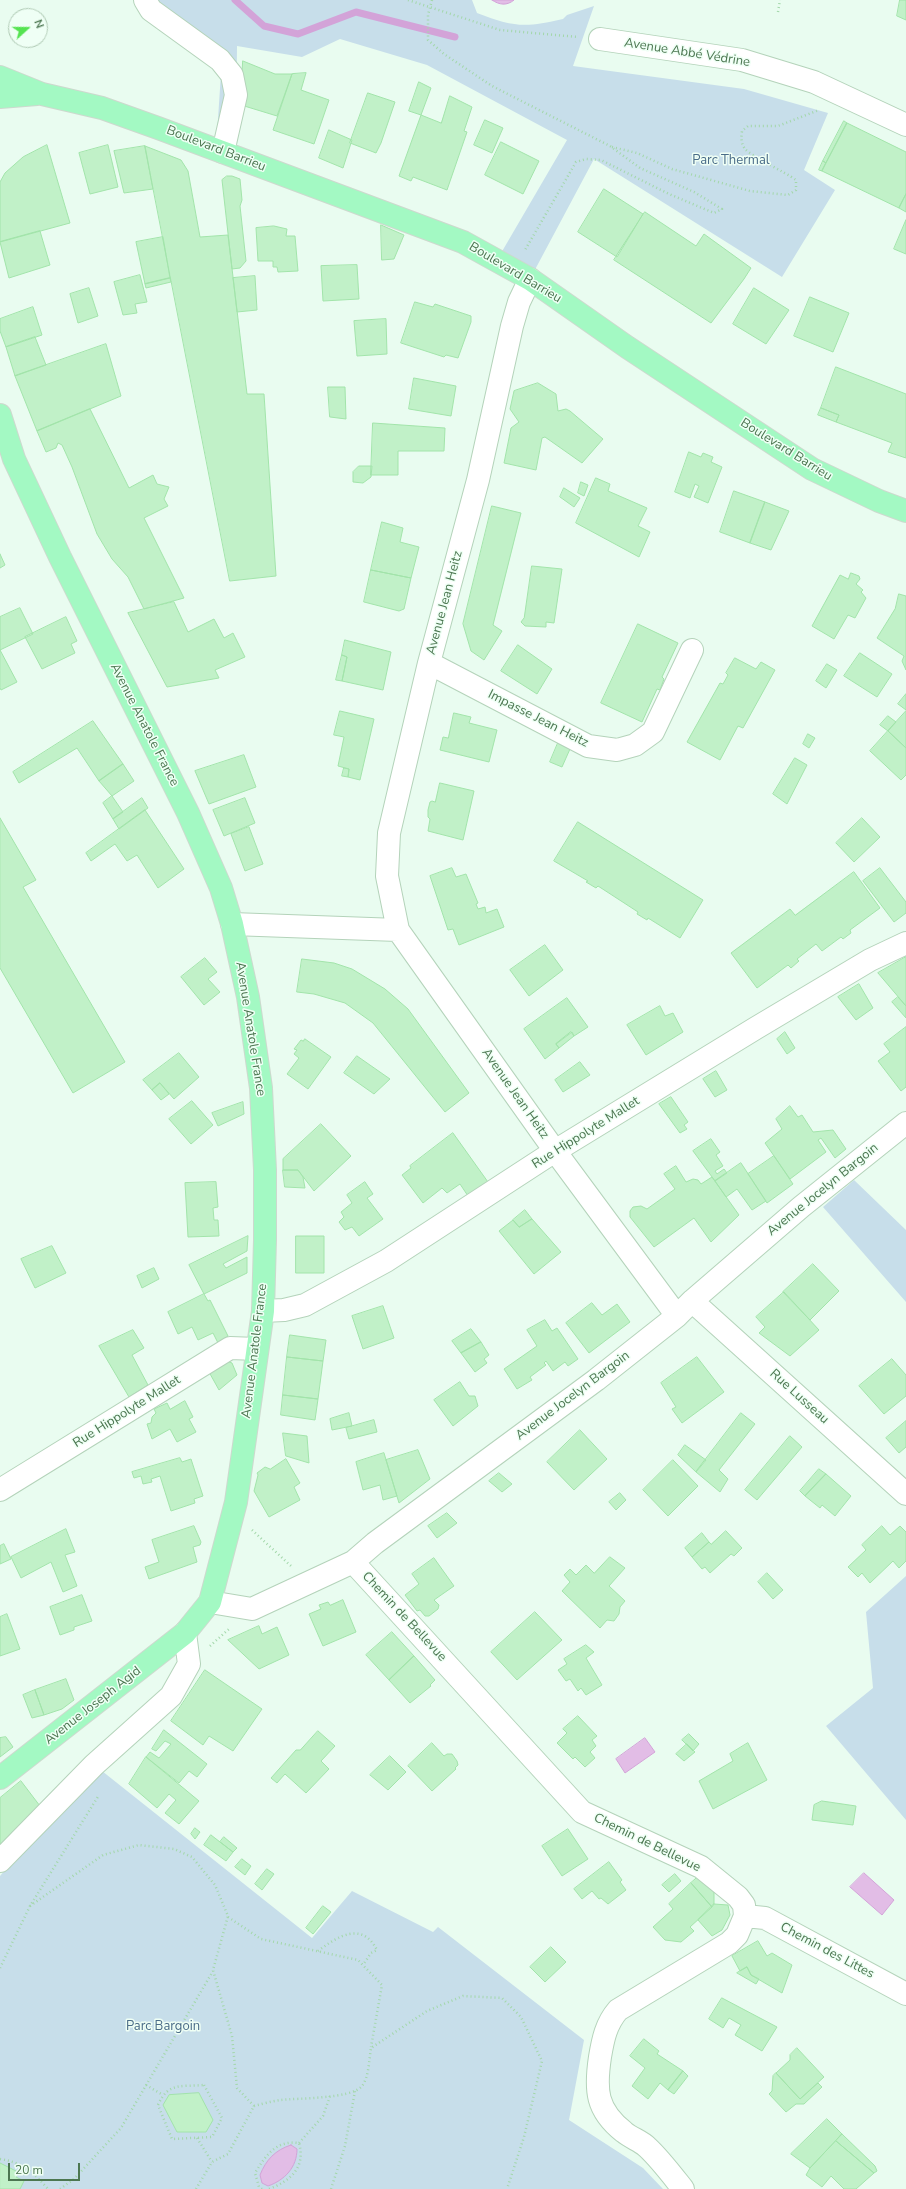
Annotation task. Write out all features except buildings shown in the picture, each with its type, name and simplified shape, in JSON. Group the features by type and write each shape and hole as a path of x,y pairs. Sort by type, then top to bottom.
{"main road":[{"name":"Boulevard Barrieu","path":"0,77 42,94 102,108 426,226 463,242 522,274 633,351 806,465 847,486 906,511"},
{"name":"Boulevard Barrieu","path":"0,97 42,94"},
{"name":"Avenue Anatole France","path":"0,414 14,458 60,557 188,813 221,888 232,924 248,998 261,1088 265,1178 262,1310 236,1502 210,1602 185,1634"},
{"name":"Avenue Joseph Agid","path":"0,1778 185,1634"}],"street":[{"path":"145,0 151,10 220,60 232,75 236,95 223,152"},
{"name":"Avenue Abbé Védrine","path":"600,39 742,60 814,82 906,125"},
{"name":"Avenue Jean Heitz","path":"522,274 519,302 512,326 478,480 429,663 388,833 387,876 398,930 556,1151 684,1308"},
{"name":"Impasse Jean Heitz","path":"429,663 588,746 617,750 635,745 653,732 692,650"},
{"path":"232,924 398,930"},
{"name":"Rue Hippolyte Mallet","path":"262,1310 284,1310 305,1305 372,1268 556,1151 870,960 906,943"},
{"name":"Avenue Jocelyn Bargoin","path":"252,1610 352,1562 375,1542 596,1380 684,1308 800,1207 906,1123"},
{"name":"Rue Lusseau","path":"684,1308 906,1494"},
{"name":"Rue Hippolyte Mallet","path":"0,1490 230,1348 257,1349"},
{"name":"Chemin de Bellevue","path":"352,1562 582,1812 701,1867 738,1897 744,1905 745,1916"},
{"path":"210,1602 252,1610"},
{"path":"1,1859 94,1765 171,1696 189,1664 185,1634"},
{"path":"683,2189 647,2147 624,2132 606,2115 598,2098 596,2080 602,2039 611,2018 618,2010 729,1943 737,1935 745,1916"},
{"name":"Chemin des Littes","path":"745,1916 765,1918 906,1994"}],"path":[{"path":"408,0 500,30 600,39"},
{"path":"432,0 428,15 428,40 444,54 492,86 610,146 640,168 694,192 722,209 714,213 669,194 601,160 581,160 576,162 522,274"},
{"path":"778,12 780,0"},
{"path":"610,146 638,154 672,169 750,191 788,195 796,190 796,180 786,172 746,150 741,141 742,131 748,126 778,126 819,110 832,90"},
{"path":"236,1502 253,1531 283,1561 313,1581"},
{"path":"189,1664 252,1610"},
{"path":"0,1968 30,1906 103,1789"},
{"path":"30,1906 103,1855 139,1845 174,1849 192,1857 215,1885 228,1916 261,1939 358,1960 382,1984 366,2077 362,2086 355,2091 330,2096 279,2100 254,2106 228,2154 212,2162 196,2189"},
{"path":"60,2189 74,2178 121,2128 213,1970 228,1916"},
{"path":"318,1952 336,1938 355,1933 372,1940 378,1950 371,1953 363,1965"},
{"path":"213,1970 232,2036 237,2088 254,2106"},
{"path":"371,2048 427,2011 464,1996 502,1998 521,2017 542,2061 524,2137 506,2189"},
{"path":"146,2085 162,2095"},
{"path":"204,2085 222,2118 212,2137 172,2139 158,2105 162,2095 169,2088 204,2085"},
{"path":"331,2189 345,2146 355,2091"},
{"path":"299,2143 323,2116 330,2096"},
{"path":"197,2138 212,2162"},
{"path":"262,2189 258,2188 256,2174 265,2158 275,2147 289,2142 299,2143"},
{"path":"270,2189 285,2183 299,2166 302,2152 299,2143"},
{"path":"0,2159 20,2163 34,2173 48,2189"}],"green space":[{"name":"Parc Thermal","path":"135,0 472,0 477,13 500,21 519,25 539,24 563,19 567,15 594,6 573,66 744,89 828,113 804,170 835,190 782,277 594,159 530,279 497,260 567,140 427,65 340,39 302,57 237,46 236,157 216,150 221,73"},
{"path":"854,1180 906,1230 906,1302 823,1207"},
{"path":"906,1576 906,1820 826,1726 873,1688 866,1612"},
{"name":"Parc Bargoin","path":"102,1771 312,1938 352,1891 433,1932 438,1927 584,2040 569,2120 643,2168 663,2189 0,2189 0,1876 18,1855"}],"shaded area":[{"path":"492,0 514,0 503,4"},
{"path":"645,1738 655,1752 625,1773 616,1759"},
{"path":"864,1873 894,1900 882,1915 850,1887"},
{"path":"291,2145 297,2149 295,2162 289,2172 280,2180 268,2186 262,2183 260,2175 268,2160 280,2150"}],"waterway":[{"path":"235,0 264,26 298,34 356,12 455,37"}]}
